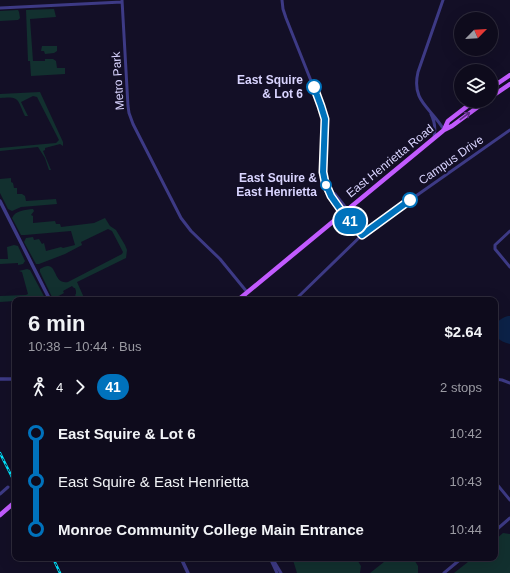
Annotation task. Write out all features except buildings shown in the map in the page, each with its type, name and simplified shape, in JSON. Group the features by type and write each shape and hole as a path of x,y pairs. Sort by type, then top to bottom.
{"main road":[{"path":"498,83 510,75"},
{"path":"498,92 510,84"},
{"name":"East Henrietta Road","path":"444,130 448,122 465,108"},
{"name":"East Henrietta Road","path":"241,297 434,138 476,108"},
{"path":"0,515 12,505"}],"street":[{"path":"282,0 286,18 323,112 325,126 323,174 325,182 331,196 343,213"},
{"path":"443,0 429,36 416,78 416,88 418,96 444,130"},
{"name":"Metro Park","path":"0,8 122,1 128,106 133,124 181,218 191,231 220,259 247,292"},
{"path":"428,109 436,126 434,138"},
{"name":"Campus Drive","path":"298,297 366,231 510,130"},
{"path":"329,190 335,194 347,209"},
{"path":"0,201 48,297"},
{"path":"510,232 495,245 495,249 510,267"},
{"path":"0,379 12,379"},
{"path":"498,380 510,383"},
{"path":"0,494 8,486"},
{"path":"498,486 510,500"},
{"path":"498,528 510,518"},
{"path":"182,561 188,573"},
{"path":"272,561 277,573"},
{"path":"273,561 281,573"},
{"path":"444,573 458,561"}],"green space":[{"path":"54,9 56,17 30,19 33,61 53,59 56,61 57,68 65,68 65,74 31,76 30,61 28,61 26,10"},
{"path":"18,10 20,18 18,20 0,21 0,11"},
{"path":"42,46 57,46 57,51 54,53 45,54 44,51 41,51"},
{"path":"40,92 63,142 63,146 60,144 45,148 43,151 51,170 49,170 45,158 38,147 0,151 0,148 56,143 59,140 37,97 33,96 21,102 28,116 25,116 19,102 15,98 0,98 0,94"},
{"path":"11,178 14,188 17,188 17,194 22,194 25,196 26,201 56,199 57,204 21,207 12,211 8,209 0,193 0,179"},
{"path":"33,209 34,211 31,215 33,216 33,223 55,221 56,224 60,224 61,227 94,223 105,218 110,226 116,230 125,245 127,250 126,258 77,282 84,297 76,297 75,288 72,286 63,291 64,293 57,297 52,297 40,269 50,266 59,280 68,282 122,254 123,252 112,231 108,229 81,242 82,245 65,254 36,264 24,242 26,238 33,237 34,240 39,239 42,244 44,243 46,251 75,245 71,231 21,235 12,218 16,213"},
{"path":"14,245 18,246 25,261 23,264 0,264 0,259 8,259 7,247"},
{"path":"27,269 30,270 44,297 12,297 12,301 0,302 0,296 28,294 22,272 19,271"},
{"path":"503,533 510,534 510,573 454,573 469,561 498,561 498,537"},
{"path":"293,561 358,561 361,566 360,573 297,573"},
{"path":"385,561 415,561 418,566 418,573 370,573"}],"water":[{"path":"510,316 510,344 498,339 498,322 502,318"}],"railway":[{"path":"0,453 12,477"},
{"path":"54,561 60,573"}],"bus line":[{"name":"41","path":"314,87 325,119 323,172 325,182 331,196 343,213 362,235 410,200"}],"place":[{"name":"East Squire & Lot 6","path":"314,87"},
{"name":"East Squire & East Henrietta","path":"326,185"}]}
